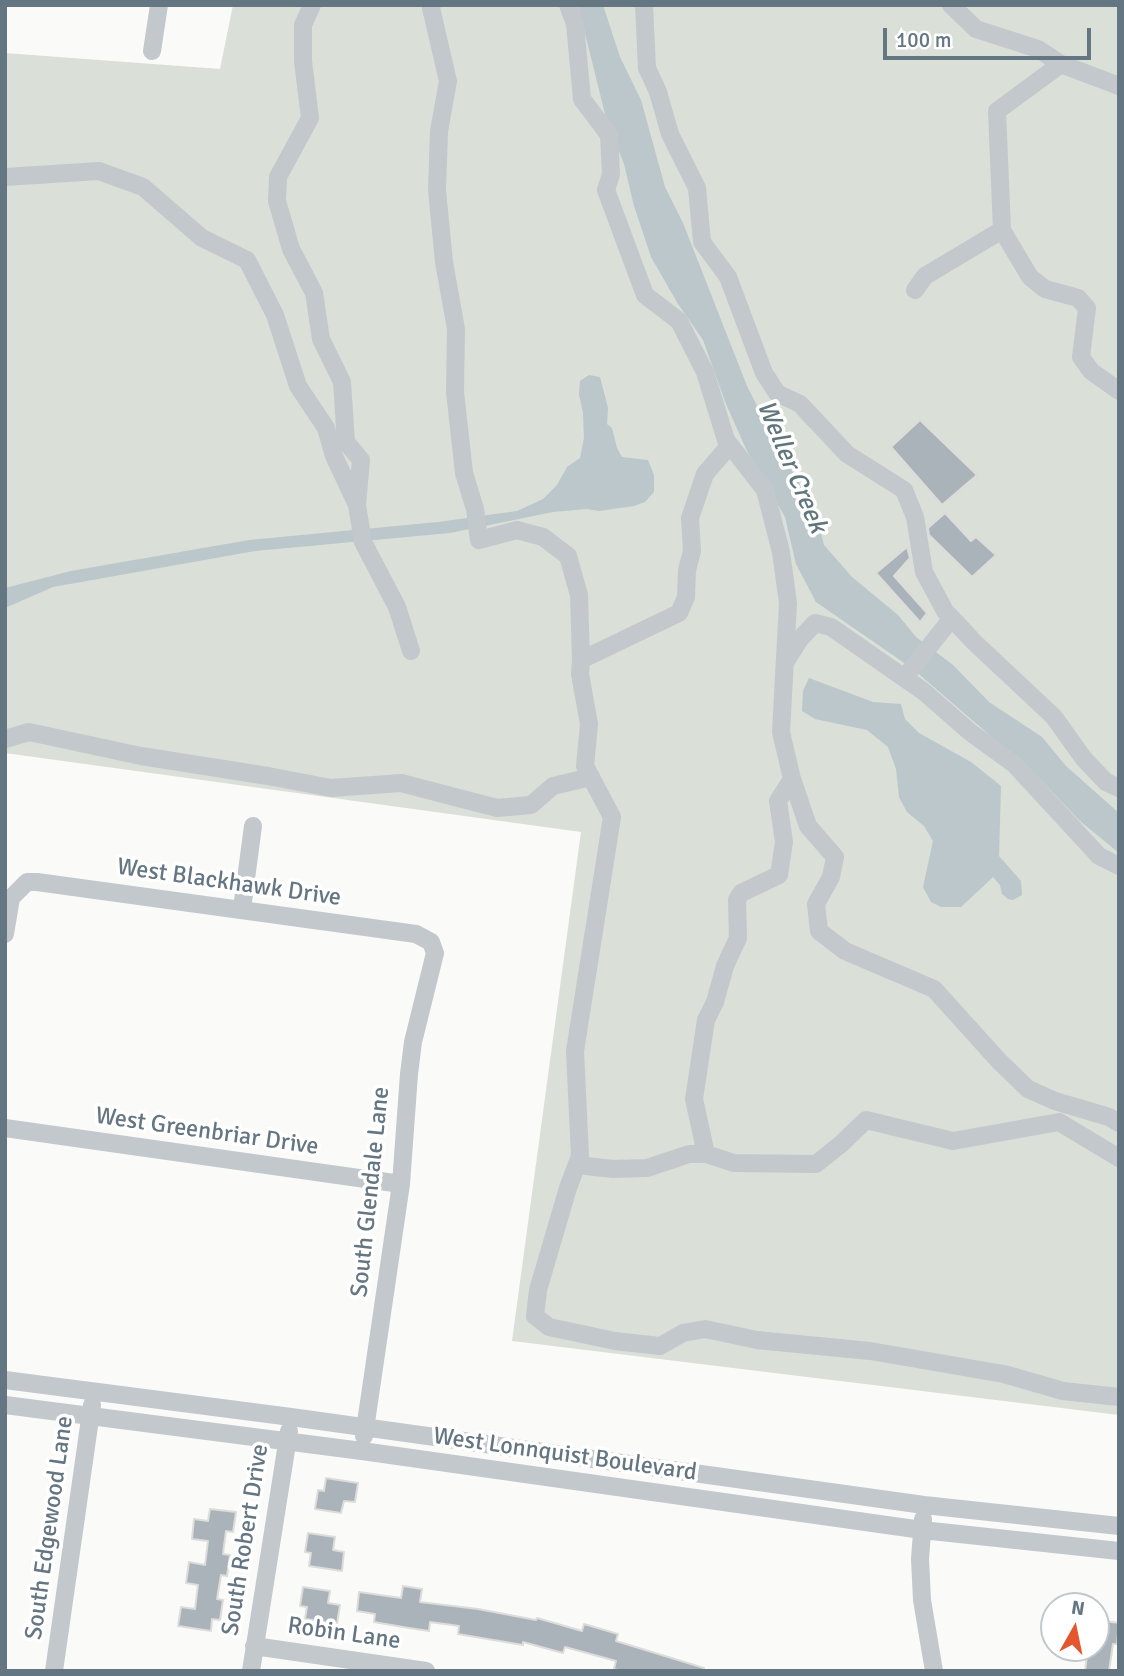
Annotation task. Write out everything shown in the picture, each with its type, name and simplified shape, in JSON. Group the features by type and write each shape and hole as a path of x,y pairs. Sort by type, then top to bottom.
{"street":[{"path":"152,51 159,5"},
{"path":"312,5 303,25 303,61 310,118 278,177 277,201 291,249 314,293 321,339 342,382 346,442 361,460 357,505 362,535 397,607 411,651"},
{"path":"432,5 448,80 439,131 438,190 444,262 456,329 455,392 458,441 464,473 475,509 479,540 517,530 543,537 568,556 579,595 580,674 589,724 585,766 612,817 575,1051 580,1156 538,1290 535,1316 549,1326 615,1341 660,1346 683,1333 705,1329 769,1342 870,1351 1004,1374 1063,1391 1119,1397"},
{"path":"568,5 575,24 582,99 608,135 611,174 606,190 645,295 679,321 705,372 730,445 765,490 781,552 788,604 781,732 792,779 808,826 835,857 831,877 816,904 819,931 845,951 934,989 999,1061 1028,1088 1055,1101 1119,1122"},
{"path":"644,5 647,68 658,92 670,134 697,188 702,242 728,277 764,373 778,393 800,404 847,454 904,490 915,516 924,572 945,611 1054,717 1084,759 1106,782 1119,789"},
{"path":"951,5 976,29 1038,49 1061,64 1119,86"},
{"path":"1061,64 997,111 1002,230 1030,277 1045,289 1078,298 1087,308 1081,357 1091,371 1119,391"},
{"path":"5,177 99,171 143,187 202,239 247,260 275,315 298,386 326,428 334,456 357,505"},
{"path":"915,290 925,276 1002,230"},
{"path":"581,660 679,613 686,597 687,570 692,551 690,518 705,474 730,445"},
{"path":"784,664 815,622 831,627 907,673 923,691 970,732 1014,764 1093,851 1119,866"},
{"path":"907,673 939,636 958,624"},
{"path":"5,739 29,732 141,757 331,788 401,783 497,808 531,806 553,786 591,777"},
{"path":"706,1154 694,1099 706,1020 738,938 737,900 741,893 779,875 784,842 778,801 792,779"},
{"path":"242,909 253,826"},
{"name":"West Blackhawk Drive","path":"5,934 11,898 27,882 37,882 416,934 431,942"},
{"name":"South Glendale Lane","path":"362,1451 401,1184 409,1074 435,953 431,942"},
{"path":"577,1165 647,1168 689,1154 706,1154 734,1163 816,1164 866,1120 953,1141 1059,1122 1119,1158"},
{"name":"West Greenbriar Drive","path":"5,1128 401,1184"},
{"name":"West Lonnquist Boulevard","path":"5,1380 365,1427 924,1506 1119,1526"},
{"name":"South Edgewood Lane","path":"54,1671 94,1392"},
{"name":"West Lonnquist Boulevard","path":"5,1405 362,1451 922,1530 1119,1551"},
{"name":"South Robert Drive","path":"251,1671 291,1417"},
{"path":"924,1506 920,1559 922,1600 934,1671"},
{"name":"Robin Lane","path":"254,1646 426,1671"}],"shaded area":[{"path":"233,5 1119,5 1119,1415 512,1341 581,832 5,753 5,53 220,69"},
{"path":"578,5 603,5 620,57 641,100 665,187 683,223 747,386 778,447 815,510 824,545 852,577 898,615 916,637 953,665 989,702 1042,737 1066,766 1119,813 1119,853 1080,821 1037,776 913,669 816,602 796,564 785,517 747,451 726,404 703,340 651,257 634,206 624,164 606,118"},
{"path":"589,375 600,377 608,408 607,424 612,428 622,457 648,460 654,475 654,492 645,502 599,511 587,509 553,512 450,533 255,551 53,587 5,608 5,588 71,571 249,540 438,522 517,511 543,499 557,485 567,467 580,458 584,438 580,381"},
{"path":"809,678 873,702 901,704 905,719 919,733 971,762 1001,786 999,856 1021,881 1022,895 1013,900 1008,899 1002,894 1000,885 993,877 961,907 941,907 931,902 923,887 933,841 924,826 907,812 899,797 896,769 888,747 867,730 815,719 802,711 803,691"}],"building":[{"path":"920,420 977,475 942,505 891,447"},
{"path":"945,513 971,541 976,537 996,555 972,577 929,535 928,528"},
{"path":"907,547 910,558 894,576 927,613 920,622 876,573"},
{"path":"326,1478 358,1483 355,1502 344,1501 341,1513 315,1509 318,1490 324,1491"},
{"path":"210,1509 236,1512 233,1532 226,1531 223,1554 230,1555 227,1576 221,1575 217,1599 223,1600 220,1620 212,1619 211,1631 178,1626 181,1607 195,1609 198,1585 186,1583 189,1562 205,1565 208,1541 192,1539 194,1519 208,1521"},
{"path":"308,1533 335,1537 333,1550 344,1552 342,1571 309,1566 311,1553 305,1552"},
{"path":"403,1586 422,1589 420,1602 536,1620 537,1618 582,1631 584,1624 618,1634 616,1641 704,1668 704,1671 621,1671 614,1669 616,1661 565,1647 563,1653 523,1642 523,1645 458,1634 459,1626 430,1622 429,1631 374,1622 375,1614 357,1611 359,1592 401,1598"},
{"path":"303,1587 330,1591 328,1603 340,1605 337,1624 305,1619 307,1607 300,1606"},
{"path":"1110,1622 1119,1623 1117,1644 1113,1644 1109,1671 1085,1671 1086,1662 1110,1662"}],"water label":[{"name":"Weller Creek","path":"791,467"}]}
